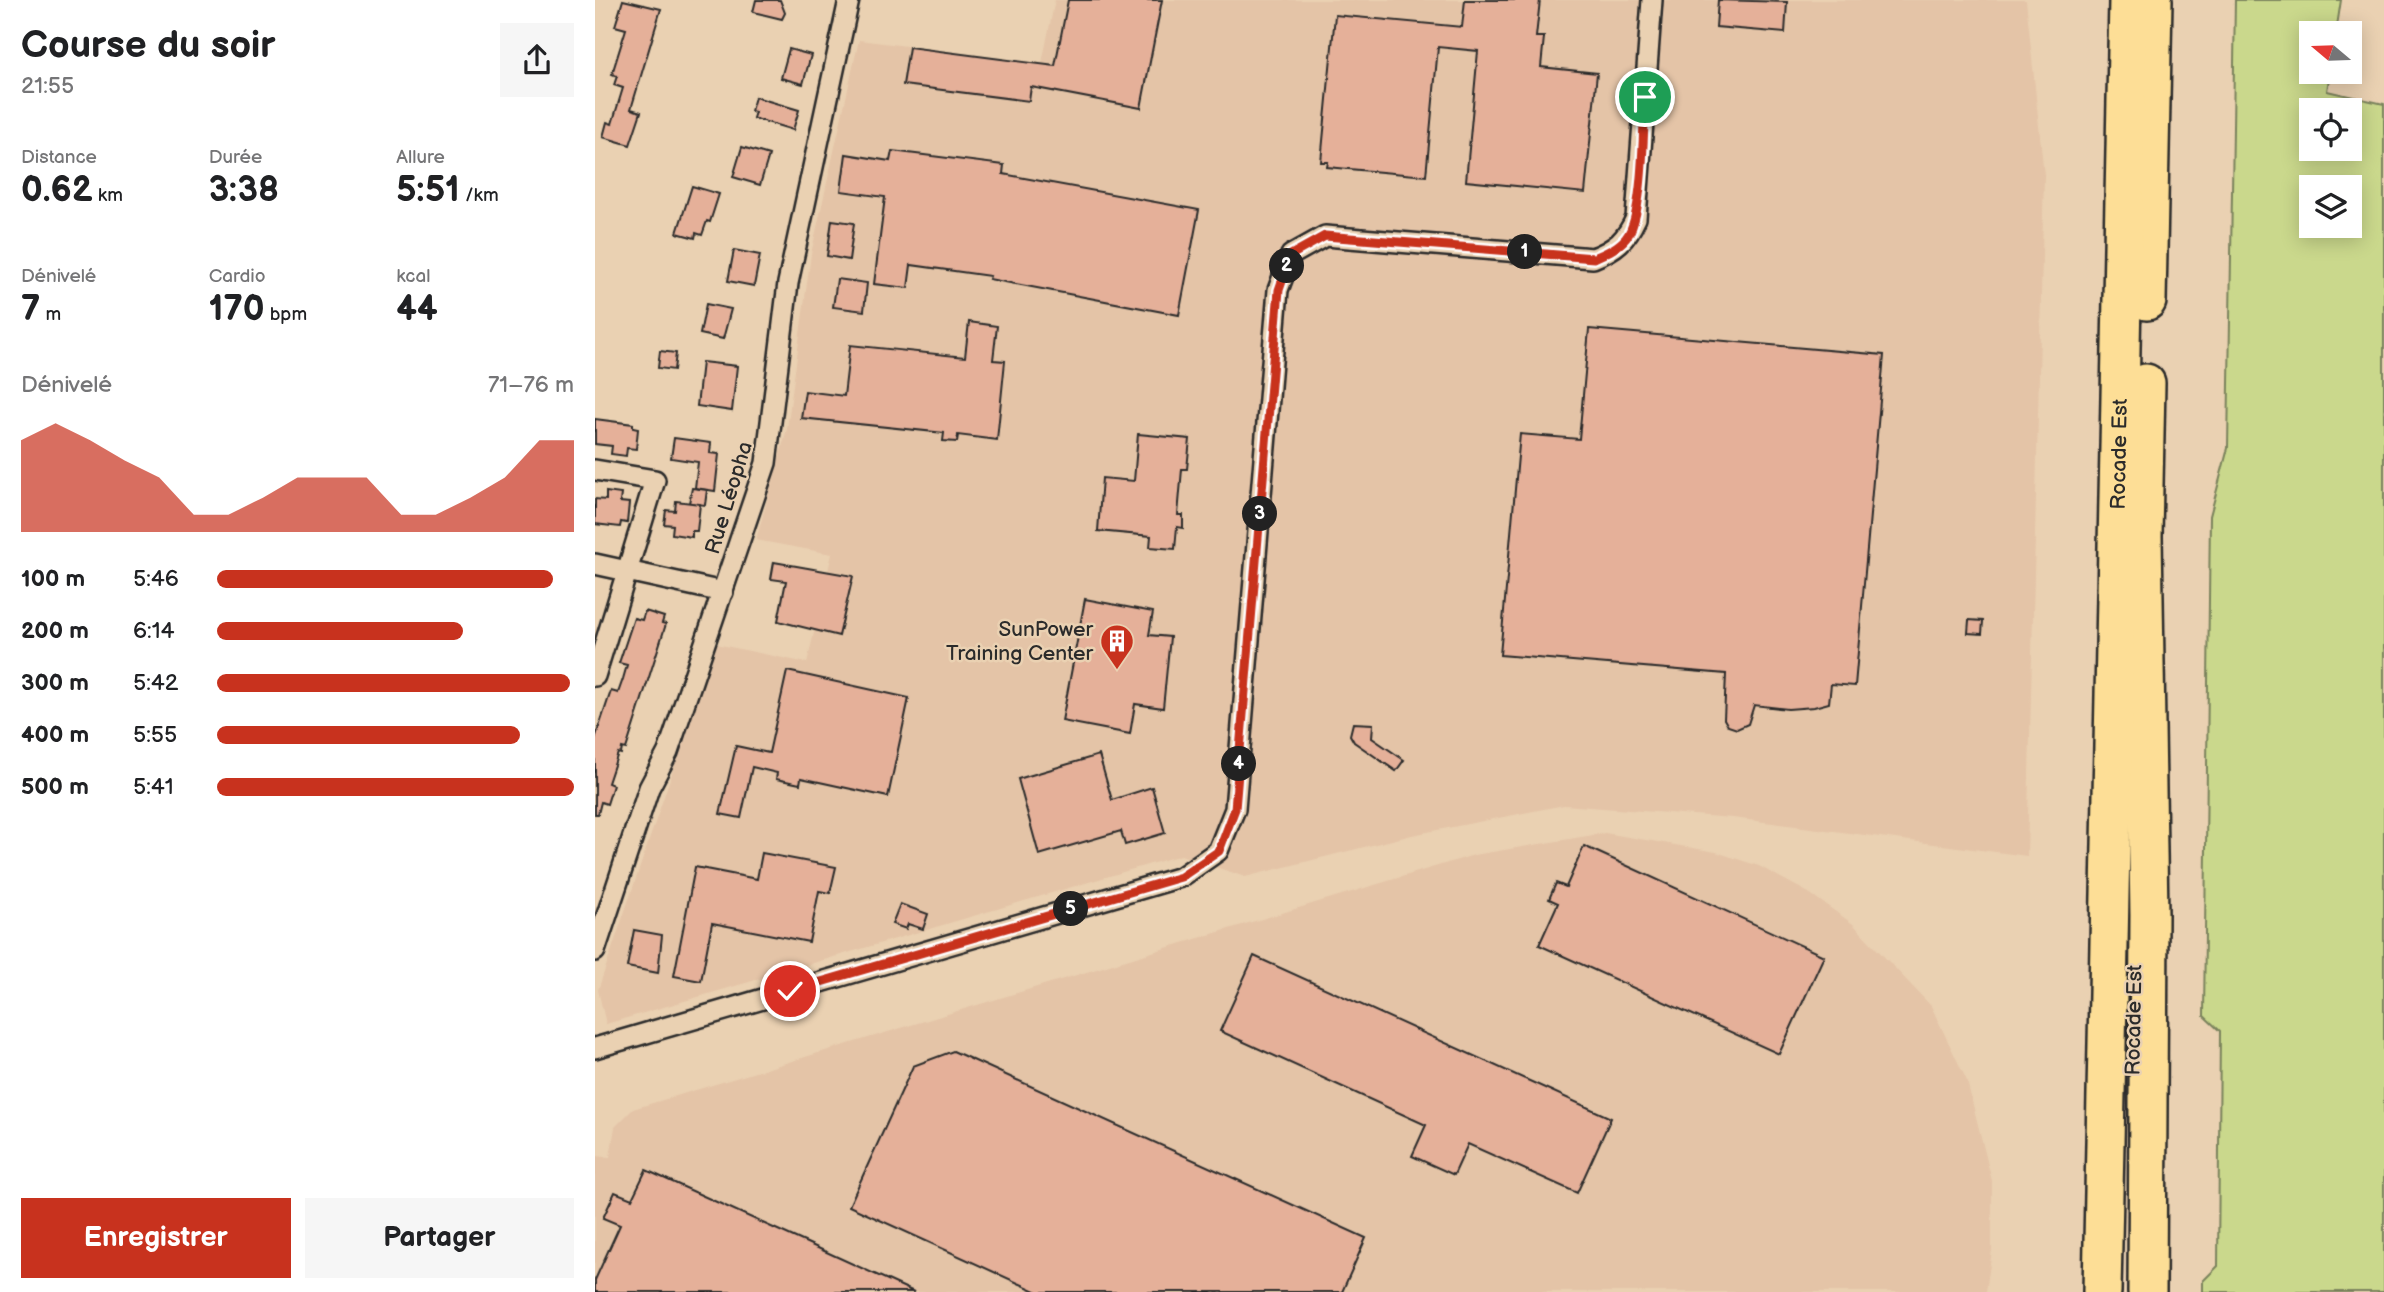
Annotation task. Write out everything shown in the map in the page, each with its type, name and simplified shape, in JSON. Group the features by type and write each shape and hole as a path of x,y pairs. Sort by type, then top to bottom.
{"highway":[{"name":"Rocade Est","path":"2105,1134 2127,0"},
{"name":"Rocade Est","path":"2129,1292 2144,622 2143,536 2153,0"},
{"path":"2144,622 2149,915 2147,1292"},
{"path":"2083,1292 2090,1173 2105,1134"},
{"path":"2102,1292 2105,1134"}],"street":[{"name":"Rue Léopha","path":"595,951 600,921 649,788 668,752 766,463 788,283 849,0"},
{"path":"595,1048 1181,877 1219,851 1235,809 1279,290 1291,255 1325,236 1594,258 1611,250 1627,237 1636,218 1652,0"},
{"path":"595,470 655,480 595,676"},
{"path":"595,564 723,592"}],"shaded area":[{"path":"1055,0 2026,0 2044,175 2027,856 1733,818 1564,805 1412,835 1245,877 1181,855 606,1024 598,990 716,644 807,663 832,554 756,540 787,429 811,254 859,40 1042,63"},
{"path":"1605,833 1716,852 1759,866 1809,893 1853,924 1931,1006 1967,1081 1992,1181 1992,1250 1986,1292 595,1292 595,1156 610,1157 615,1127 633,1109 1474,855"}],"green space":[{"path":"2235,0 2341,0 2338,21 2299,21 2299,84 2328,84 2327,91 2358,98 2299,98 2299,161 2362,161 2362,99 2384,104 2384,1292 2203,1292 2203,1281 2218,1266 2220,1031 2204,1016 2210,516 2228,448"}],"building":[{"path":"623,0 661,9 631,109 641,112 630,145 603,137 607,122 612,124 623,88 614,85 617,76 612,74 626,29 615,26"},
{"path":"756,0 780,0 785,13 782,19 753,12"},
{"path":"1068,0 1162,0 1141,108 1031,87 1029,101 903,85 909,47 1055,66"},
{"path":"1465,0 1540,0 1536,37 1544,37 1541,67 1597,73 1585,193 1466,181 1478,51 1438,47 1426,176 1327,167 1328,162 1321,162 1335,15 1462,27"},
{"path":"1718,0 1787,2 1785,33 1716,27"},
{"path":"789,49 811,55 803,84 781,78"},
{"path":"755,97 799,110 793,130 753,118 755,112 751,111"},
{"path":"742,147 769,155 760,185 733,177"},
{"path":"892,151 1004,165 1003,174 1199,210 1179,315 989,279 990,276 911,265 908,288 874,284 885,197 841,191 846,154 890,161"},
{"path":"692,186 719,194 710,222 707,221 702,235 696,233 695,238 677,233"},
{"path":"832,220 854,223 849,260 827,256"},
{"path":"734,250 760,255 754,286 728,281"},
{"path":"837,279 867,283 864,311 833,307"},
{"path":"706,304 731,309 723,339 700,334"},
{"path":"969,322 997,326 993,360 1005,361 997,440 958,435 957,442 943,441 944,433 801,418 805,391 844,396 850,345 965,357"},
{"path":"1589,329 1884,355 1855,686 1831,684 1829,703 1814,707 1788,709 1754,705 1748,724 1737,729 1728,726 1724,719 1726,674 1500,655 1520,434 1579,439"},
{"path":"660,351 676,353 674,370 658,368"},
{"path":"702,362 737,366 732,411 697,406"},
{"path":"595,419 633,424 633,428 638,429 636,449 627,448 626,456 611,454 612,446 595,444"},
{"path":"1138,434 1190,439 1187,469 1182,469 1178,515 1183,515 1183,528 1177,527 1175,549 1150,547 1151,536 1098,531 1102,478 1134,481"},
{"path":"674,438 711,443 710,453 719,454 715,491 695,488 698,462 671,458"},
{"path":"692,488 707,490 705,505 689,503"},
{"path":"606,492 621,494 620,502 629,503 627,523 621,522 620,527 595,524 595,499 606,500"},
{"path":"676,501 700,504 697,531 692,531 692,537 672,534 673,525 664,524 666,510 675,511"},
{"path":"774,562 853,576 839,636 778,621 786,581 771,579"},
{"name":"SunPower Training Center","path":"1085,599 1153,612 1149,635 1170,637 1163,708 1135,704 1130,734 1062,721"},
{"path":"645,611 664,617 662,623 666,624 626,749 622,748 621,754 618,753 608,783 613,785 607,804 601,802 598,814 595,814 595,739 611,691 618,693 623,679 627,665 619,663 634,618 642,620"},
{"path":"1969,620 1983,621 1982,634 1968,633"},
{"path":"787,671 909,698 888,797 801,778 800,784 776,779 777,773 752,767 741,818 720,814 736,746 769,753"},
{"path":"1353,723 1373,724 1372,738 1404,760 1396,771 1354,742 1350,735"},
{"path":"1099,755 1112,800 1152,787 1165,833 1125,845 1121,831 1039,855 1018,779"},
{"path":"1584,846 1824,956 1779,1054 1539,945 1558,903 1549,899 1556,883 1566,887"},
{"path":"762,853 836,867 830,893 819,891 809,942 712,923 701,981 674,976 695,867 757,879"},
{"path":"900,904 928,914 923,929 908,924 906,929 892,924"},
{"path":"634,930 662,935 658,973 627,967"},
{"path":"1254,956 1611,1118 1577,1193 1468,1144 1454,1175 1412,1156 1426,1125 1220,1031"},
{"path":"953,1051 1366,1238 1342,1292 1038,1292 849,1206 913,1066"},
{"path":"646,1170 914,1292 595,1292 595,1280 620,1225 603,1218 615,1192 632,1199"}],"place":[{"name":"SunPower Training Center","path":"1117,671"}],"route":[{"path":"790,991 1181,877 1219,851 1235,809 1279,290 1291,255 1325,236 1594,258 1611,250 1627,237 1636,218 1645,97"}]}
